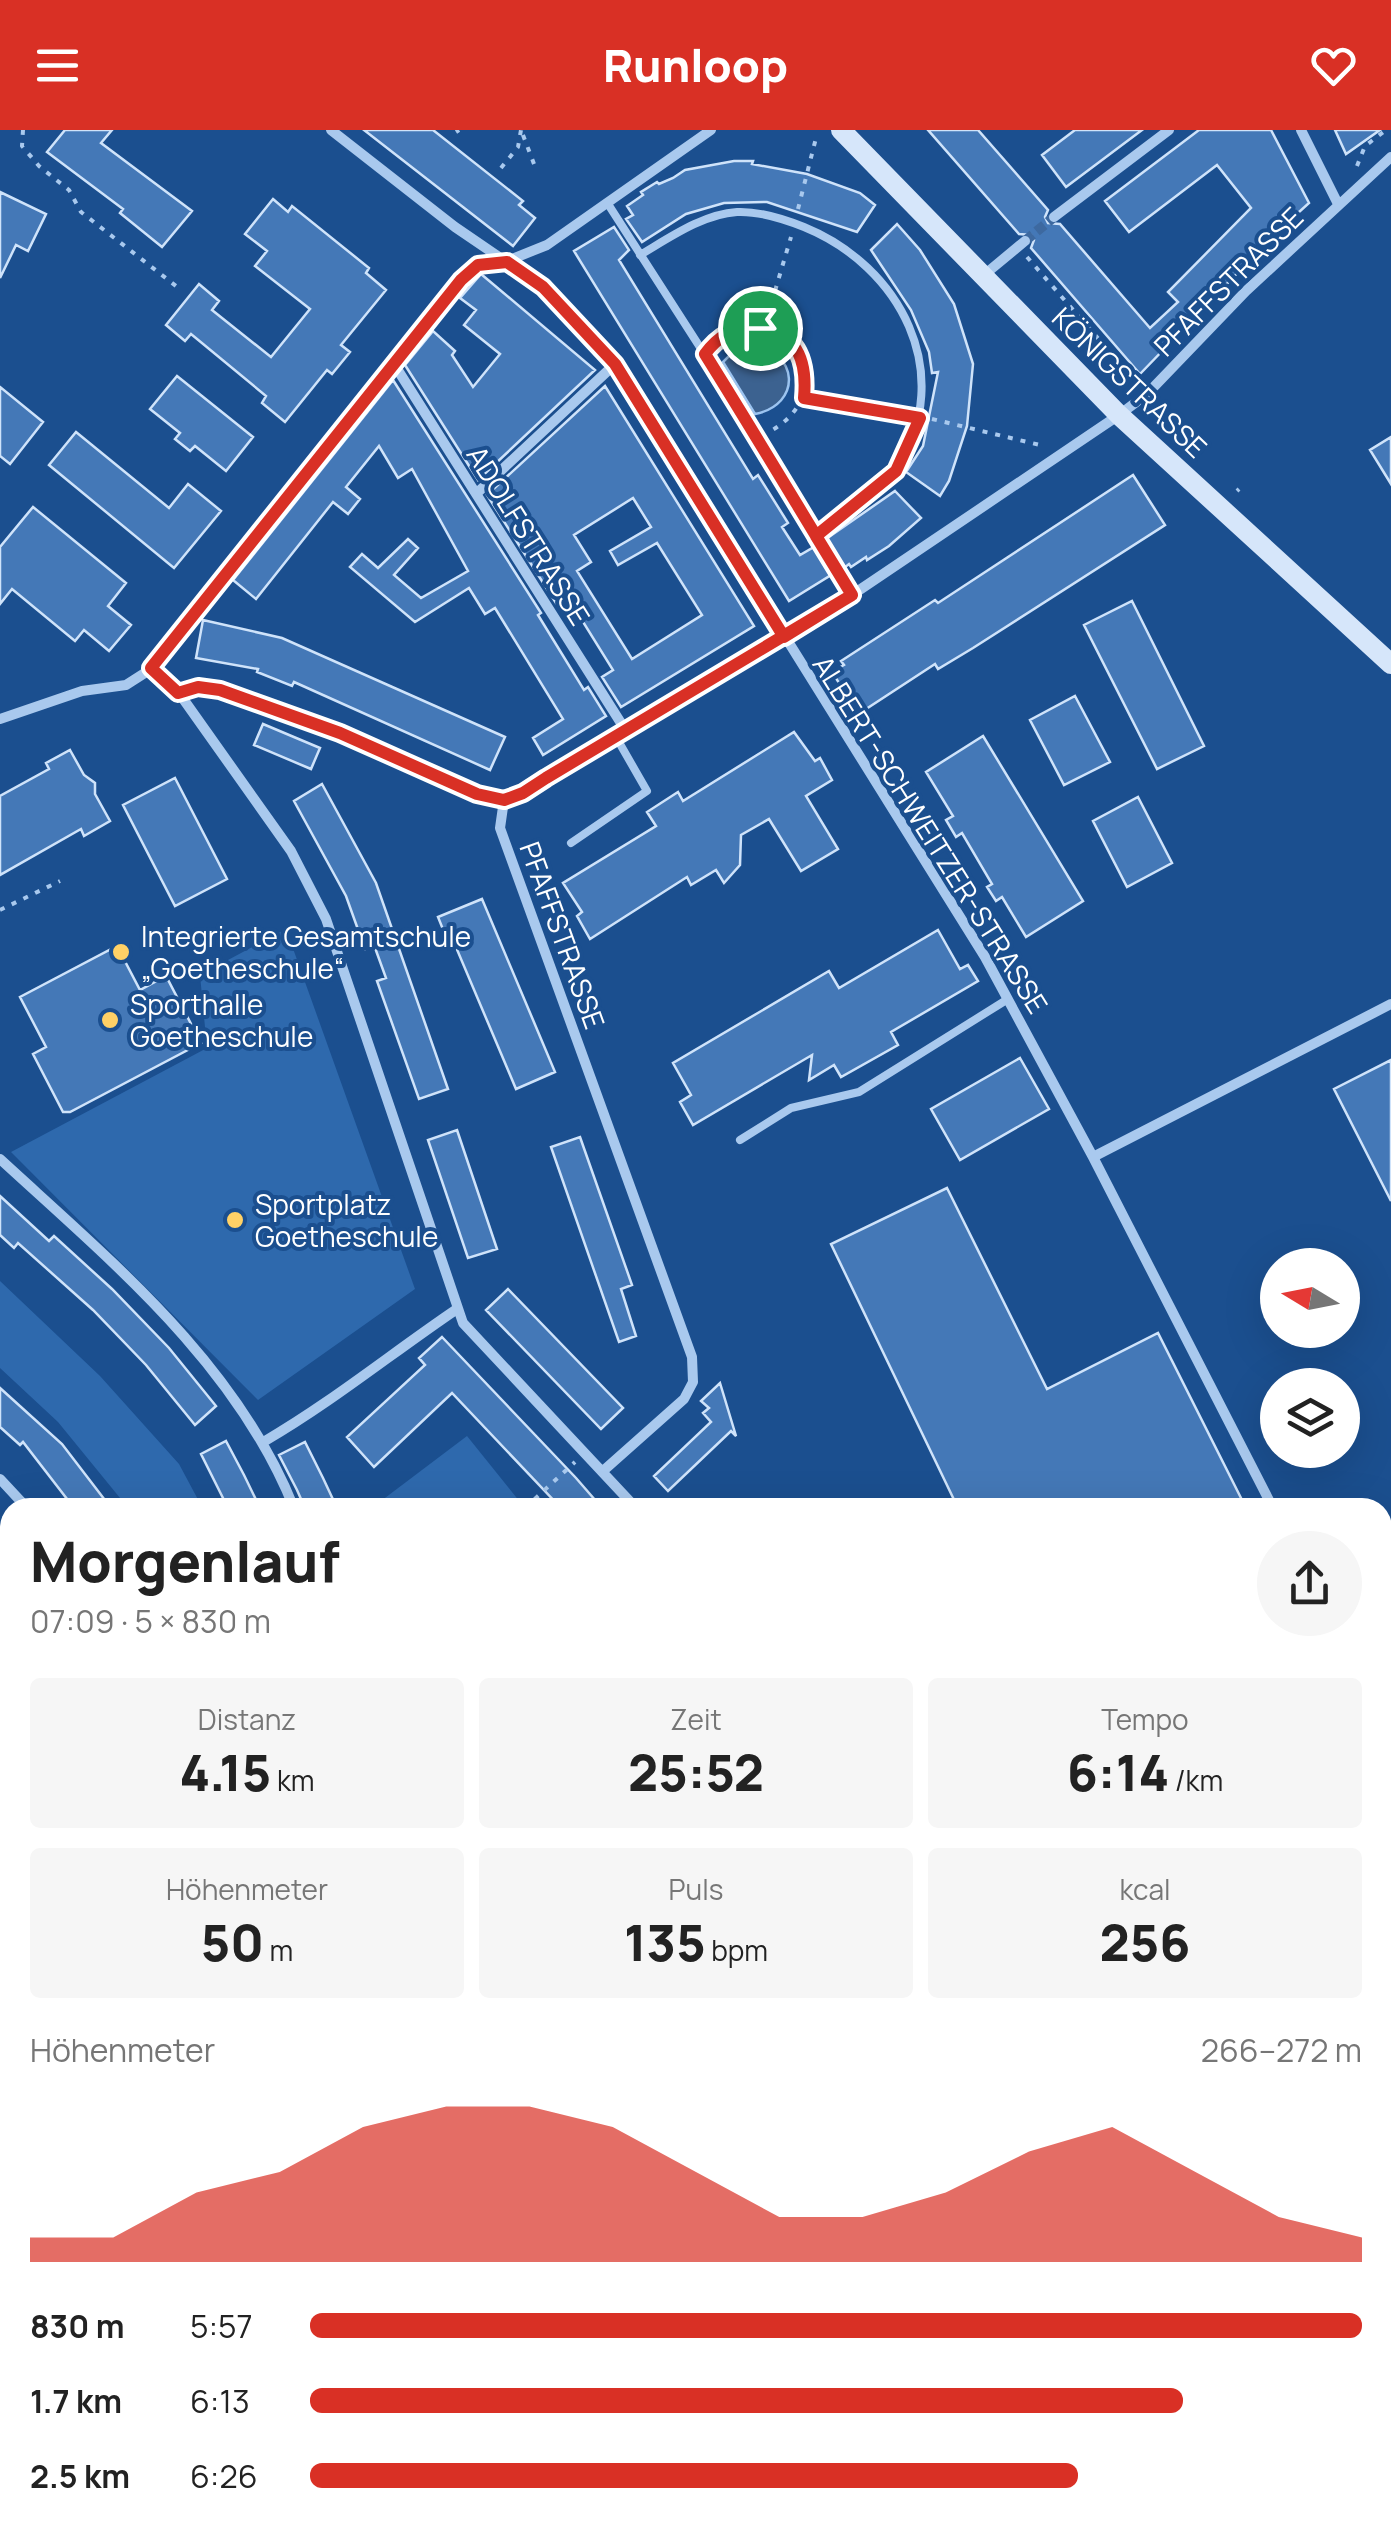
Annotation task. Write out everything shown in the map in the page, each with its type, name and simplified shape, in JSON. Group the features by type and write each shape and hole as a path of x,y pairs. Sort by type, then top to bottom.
{"main road":[{"name":"KÖNIGSTRASSE","path":"841,130 1119,415 1391,664"}],"street":[{"name":"ALBERT-SCHWEITZER-STRASSE","path":"331,130 454,228 543,287 615,364 1008,998 1268,1498"},
{"path":"0,719 82,691 126,685 151,668 461,280 478,265 531,254 710,130"},
{"path":"1054,217 1169,130"},
{"path":"1301,130 1338,204"},
{"name":"PFAFFSTRASSE","path":"604,1471 684,1399 693,1382 692,1357 500,828 504,800 523,793 852,595 1119,415 1146,394 1338,204 1391,157"},
{"path":"983,276 1022,244"},
{"name":"ADOLFSTRASSE","path":"394,364 621,734"},
{"path":"477,494 615,364"},
{"path":"151,668 178,693 292,852 326,919 457,1309 470,1334 627,1498"},
{"path":"178,693 198,687 220,690 340,733 477,794 504,800"},
{"path":"1094,1158 1391,1004"},
{"path":"0,1159 178,1327 265,1441 290,1498"},
{"path":"265,1441 321,1408 457,1309"},
{"path":"0,1479 18,1498"}],"lane":[{"path":"608,204 852,595"},
{"path":"640,255 692,226 736,212 781,218 832,238 869,266 898,306 918,348 924,386 920,418 896,471 816,536"},
{"path":"571,843 647,791 621,734"},
{"path":"740,1140 791,1108 859,1092 1008,998"}],"path":[{"path":"23,130 22,146 69,190 82,212 176,286"},
{"path":"522,130 534,164"},
{"path":"501,168 518,147 522,130"},
{"path":"1331,189 1356,168 1365,146 1386,130"},
{"path":"1022,244 1137,382"},
{"path":"705,354 726,333 747,326 773,330 794,345 806,372 804,398 791,419 771,432 755,434"},
{"path":"804,398 920,418 1051,448"},
{"path":"0,910 60,881"},
{"path":"536,1498 586,1452"}],"shaded area":[{"path":"750,344 778,357 789,378 781,400 755,414 723,362 737,348"},
{"name":"Sportplatz Goetheschule","path":"286,929 415,1289 258,1400 11,1152 207,1048 200,975"},
{"path":"0,1281 100,1376 179,1464 197,1498 120,1498 58,1422 0,1368"},
{"path":"467,1436 517,1498 385,1498"}],"building":[{"path":"65,130 112,130 101,143 192,211 162,247 120,213 123,209 47,152"},
{"path":"364,130 433,130 523,201 519,205 535,218 513,246"},
{"path":"928,130 978,130 1048,210 1048,223 1060,224 1150,328 1178,302 1168,292 1251,208 1217,165 1129,232 1105,201 1199,130 1271,130 1309,203 1140,374 1031,248 1031,235 1019,234"},
{"path":"1075,130 1142,130 1066,187 1042,155"},
{"path":"1335,130 1380,130 1346,154"},
{"path":"753,161 752,164 807,174 860,193 875,205 857,232 767,202 724,203 686,214 642,242 626,219 633,215 627,206 657,182 685,170"},
{"path":"0,192 46,214 28,251 16,245 0,278"},
{"path":"273,199 288,212 292,206 369,268 366,273 386,290 341,345 350,352 332,374 327,370 285,422 262,403 266,396 191,334 185,341 166,325 199,284 219,301 212,310 271,357 310,309 255,266 267,251 245,234"},
{"path":"897,224 920,250 954,304 973,364 967,426 940,496 906,472 923,446 938,372 932,373 929,352 911,310 871,250"},
{"path":"614,227 629,250 619,260 753,479 758,475 788,523 782,527 800,555 814,547 831,575 789,601 574,251"},
{"path":"481,274 595,370 478,480 405,365 433,331 455,351 452,355 473,387 500,354 464,325 476,310 460,298"},
{"path":"177,376 253,437 226,471 195,446 190,451 175,439 180,433 150,409"},
{"path":"393,380 541,613 538,615 584,690 588,687 606,716 543,755 533,738 563,719 495,608 485,614 469,588 415,622 350,567 362,554 378,568 408,539 418,548 394,575 421,598 468,571 412,469 398,478 379,446 346,487 360,499 348,514 333,502 256,599 233,580"},
{"path":"605,386 754,626 621,707 602,677 613,670 567,596 556,603 487,495","holes":["633,498 651,527 610,551 618,565 657,543 702,615 632,659 577,571 591,562 574,535"]},
{"path":"0,387 43,422 10,464 0,456"},
{"path":"76,432 169,508 188,484 221,511 174,568 49,465"},
{"path":"1391,437 1391,484 1370,450"},
{"path":"1133,475 1165,525 973,648 938,669 935,664 863,711 850,691 846,694 832,672 844,665 841,661 935,600 938,603"},
{"path":"895,491 921,518 889,546 844,568 826,539"},
{"path":"33,507 126,583 108,606 131,625 109,651 84,630 75,641 12,589 0,604 0,547"},
{"path":"1132,601 1204,746 1157,769 1084,625"},
{"path":"203,620 282,638 505,737 490,770 294,682 292,686 257,672 258,669 196,658"},
{"path":"1075,696 1110,762 1064,785 1030,720"},
{"path":"263,724 320,748 311,769 254,745"},
{"path":"794,732 815,761 820,758 832,780 806,796 838,849 801,871 769,819 741,835 740,865 724,883 716,870 691,885 687,877 590,939 577,916 582,912 563,883 656,826 647,812 678,792 683,801"},
{"path":"983,736 1083,901 1026,937 1002,897 996,901 987,887 992,884 962,833 956,837 946,820 953,816 926,772"},
{"path":"70,750 84,775 95,783 95,794 110,821 84,836 81,829 0,875 0,796 49,769 46,763"},
{"path":"175,778 227,879 175,906 123,805"},
{"path":"322,784 376,883 448,1089 419,1099 377,981 386,978 374,945 365,949 346,896 294,801"},
{"path":"1138,797 1172,863 1127,887 1093,821"},
{"path":"482,899 555,1072 516,1089 453,940 448,942 438,917"},
{"path":"938,930 960,969 968,965 978,981 891,1032 898,1045 841,1077 834,1065 809,1080 812,1055 693,1125 680,1102 691,1095 673,1063 829,971 839,988"},
{"name":"Sporthalle Goetheschule","path":"117,946 140,990 166,976 201,1043 70,1112 63,1112 33,1054 46,1047 20,997"},
{"path":"1020,1058 1049,1109 960,1160 931,1109"},
{"path":"1391,1060 1391,1201 1334,1089"},
{"path":"457,1130 497,1249 468,1258 428,1140"},
{"path":"580,1137 632,1285 621,1289 636,1336 619,1342 551,1147"},
{"path":"947,1188 1047,1389 1158,1333 1241,1498 953,1498 831,1244"},
{"path":"0,1196 49,1241 54,1236 112,1289 169,1348 216,1406 195,1425 146,1365 93,1310 18,1243 14,1248 0,1235"},
{"path":"508,1289 623,1408 601,1429 486,1310"},
{"path":"442,1337 593,1498 552,1498 452,1393 374,1467 347,1437 425,1365 419,1358"},
{"path":"720,1383 736,1436 731,1431 668,1491 654,1476 711,1422 703,1413 709,1408 701,1401"},
{"path":"0,1388 62,1444 103,1498 66,1498 23,1442 20,1445 0,1427"},
{"path":"226,1441 255,1498 223,1498 201,1454"},
{"path":"305,1442 332,1498 300,1498 279,1455"}],"tunnel":[{"path":"1025,241 1054,217"}],"place":[{"name":"Integrierte Gesamtschule „Goetheschule“","path":"121,952"},
{"name":"Sporthalle Goetheschule","path":"110,1020"},
{"name":"Sportplatz Goetheschule","path":"235,1220"}],"route":[{"path":"760,328 747,326 726,333 705,354 755,434 816,536 852,595 784,637 546,778 523,793 504,800 477,794 340,733 220,690 198,687 178,693 151,668 461,280 478,265 489,262 507,262 543,287 615,364 784,637 852,595 816,536 896,471 920,418 804,398 806,372 794,345 773,330 760,328"}]}
